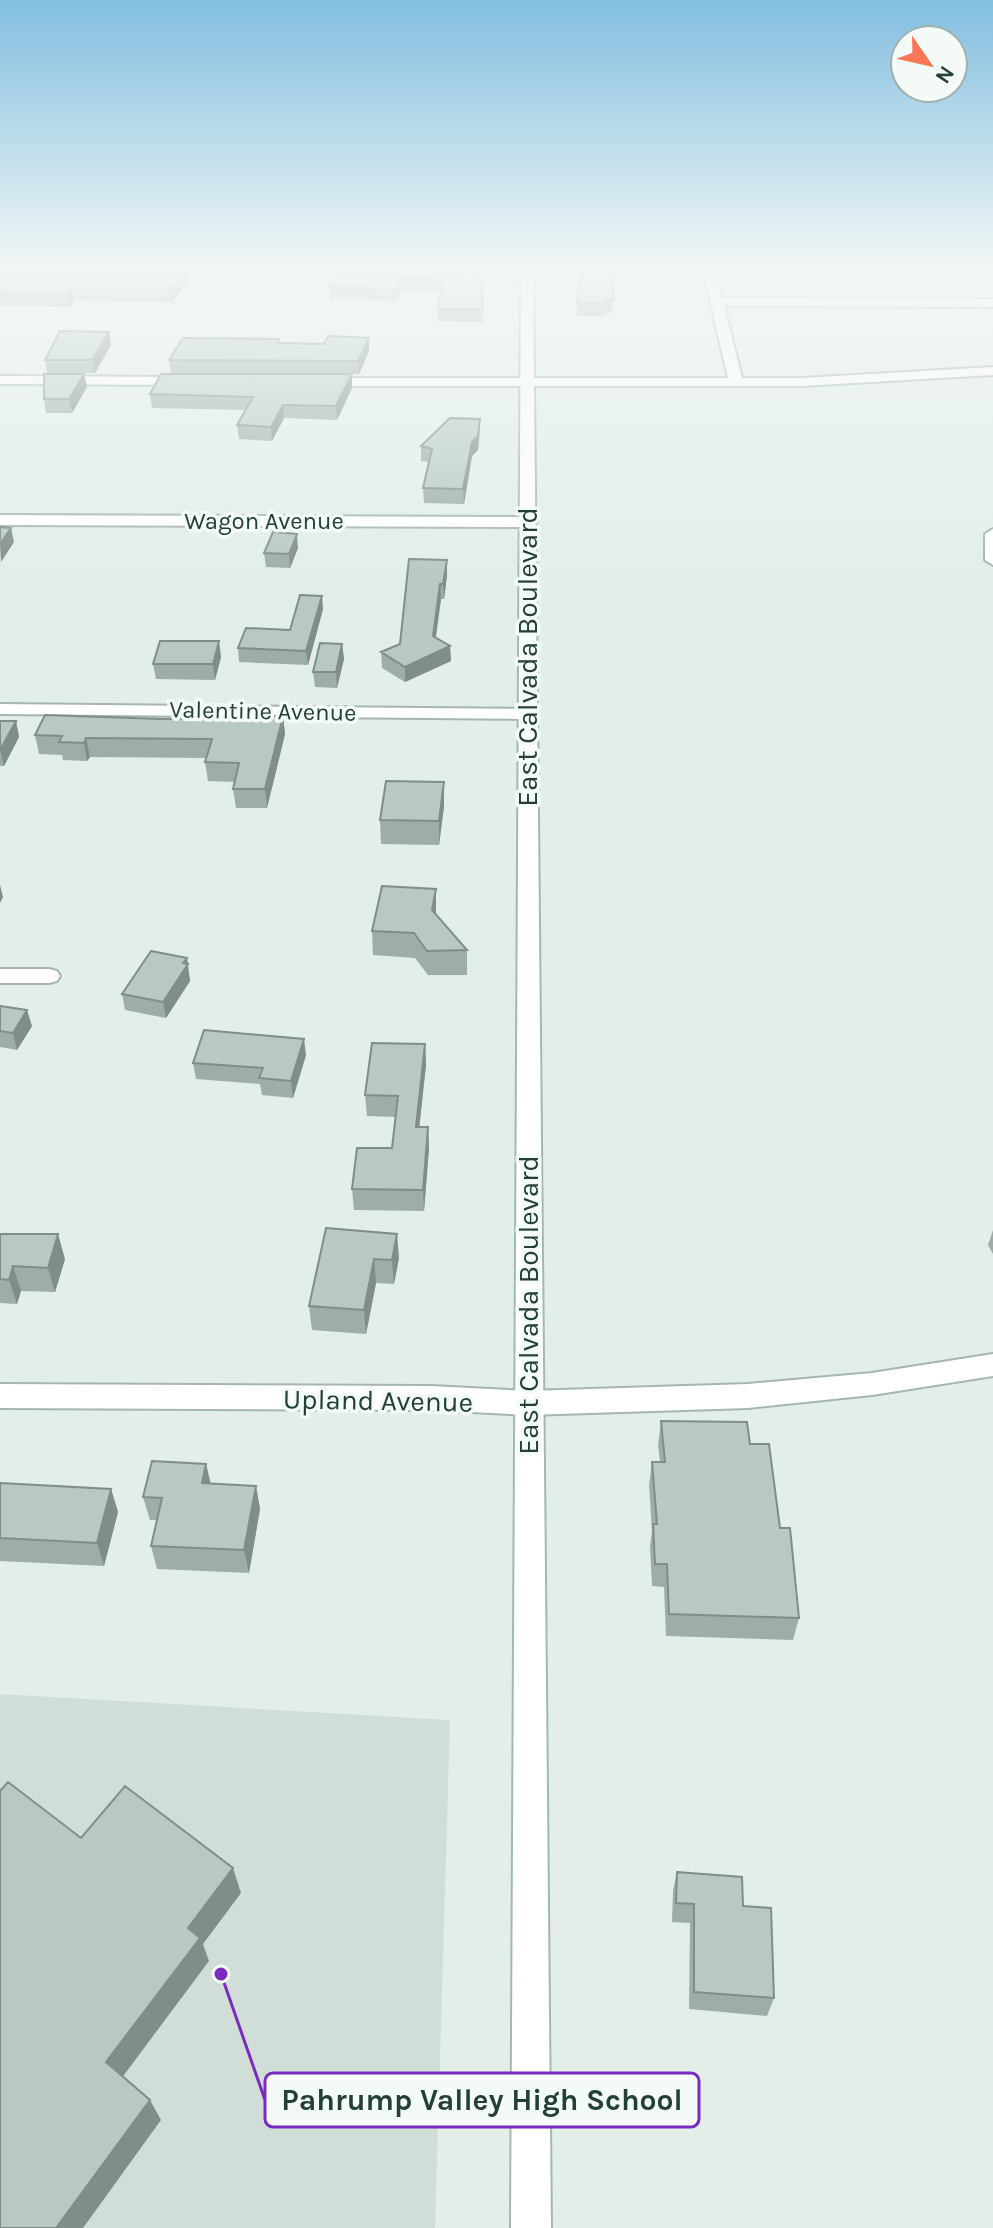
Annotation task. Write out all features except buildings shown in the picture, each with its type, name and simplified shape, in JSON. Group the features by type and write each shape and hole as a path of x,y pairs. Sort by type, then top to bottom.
{"street":[{"name":"East Calvada Boulevard","path":"527,374 531,2228"},
{"path":"734,374 736,382"},
{"path":"303,382 802,382 941,374"},
{"path":"0,380 207,381"},
{"name":"Wagon Avenue","path":"0,520 529,522"},
{"path":"993,534 993,560"},
{"name":"Valentine Avenue","path":"0,709 526,714"},
{"path":"0,976 49,976"},
{"name":"Upland Avenue","path":"0,1396 431,1398 528,1403 748,1396 872,1384 993,1365"}],"shaded area":[{"path":"0,1694 450,1720 435,2228 0,2228"}],"place":[{"name":"Pahrump Valley High School","path":"221,1974"}]}
